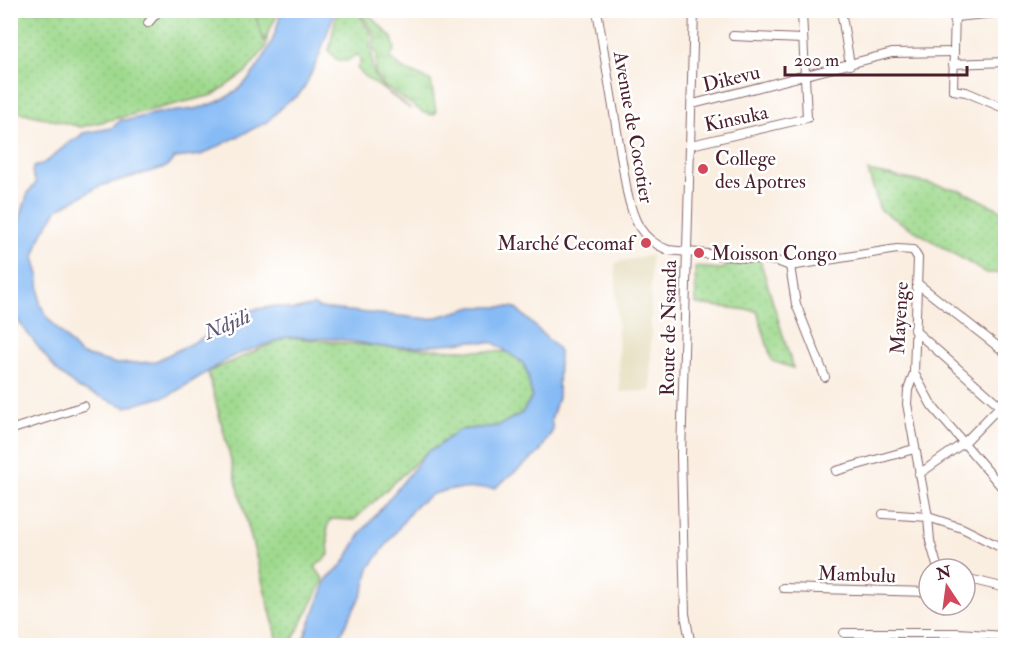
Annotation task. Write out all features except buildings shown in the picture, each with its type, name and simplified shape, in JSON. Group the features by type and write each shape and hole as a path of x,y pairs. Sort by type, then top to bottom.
{"street":[{"path":"148,23 159,10"},
{"name":"Avenue de Cocotier","path":"597,10 633,218 653,244 668,250 777,261 790,266"},
{"name":"Route de Nsanda","path":"691,645 685,614 681,455 694,10"},
{"path":"804,77 802,12 819,10"},
{"path":"841,10 850,66"},
{"path":"1005,12 955,14 953,64 953,90 966,92 1005,109"},
{"path":"734,36 802,39"},
{"name":"Dikevu","path":"693,104 850,66 892,53 954,52"},
{"path":"953,64 1005,62"},
{"name":"Kinsuka","path":"691,145 807,118 804,77"},
{"name":"Mayenge","path":"790,266 897,249 913,250 918,258 914,373 932,406 965,442 1005,492"},
{"path":"790,266 796,304 825,377"},
{"path":"918,284 1005,353"},
{"path":"914,330 1003,406 965,442 919,474"},
{"path":"914,373 908,390 907,404 935,557"},
{"path":"10,430 84,406"},
{"path":"836,471 914,449"},
{"path":"883,514 928,517 962,528 1005,550"},
{"path":"977,581 1005,588"},
{"name":"Mambulu","path":"783,588 917,592"},
{"path":"844,633 957,633 1005,636"}],"shaded area":[{"path":"651,255 651,391 620,392 615,263"}],"green space":[{"path":"11,11 266,11 269,22 266,47 246,72 213,95 81,127 11,110"},
{"path":"241,11 279,11 264,41 255,15"},
{"path":"337,11 357,11 372,35 370,47 375,76 383,87 411,109 364,76 357,68 361,60 357,54 347,61 338,61 329,51"},
{"path":"359,11 366,11 392,38 395,49 390,58 402,68 431,81 436,112 434,115 424,113 383,85 375,73 377,55 373,48 375,35"},
{"path":"868,171 960,190 1005,212 1005,273 986,273 880,210"},
{"path":"757,250 793,368 772,361 757,311 696,304 695,267 722,269"},
{"path":"287,337 383,347 509,352 523,363 532,397 529,407 522,413 498,426 459,430 435,449 428,451 354,520 331,519 327,527 329,555 315,567 324,580 290,645 279,645 208,372"}],"water":[{"name":"Ndjili","path":"281,11 335,11 318,59 298,96 287,102 267,122 201,155 175,158 166,167 100,186 58,209 42,233 34,257 39,275 40,304 48,318 80,354 117,364 154,362 212,333 237,315 276,306 293,310 314,305 319,308 430,319 473,307 510,307 516,308 556,347 559,351 558,398 551,420 553,430 539,453 495,488 452,489 433,494 415,506 369,568 364,590 335,645 301,645 327,579 343,564 361,533 428,451 459,430 498,426 522,413 532,397 523,363 494,343 472,341 417,347 383,347 339,339 287,337 233,356 170,395 126,407 78,388 56,370 11,312 11,246 28,193 36,183 32,172 34,167 48,160 83,133 112,128 121,120 198,108 226,98 249,79 258,66 273,39"}],"place":[{"name":"College des Apotres","path":"703,169"},
{"name":"Marché Cecomaf","path":"646,243"},
{"name":"Moisson Congo","path":"699,253"}]}
